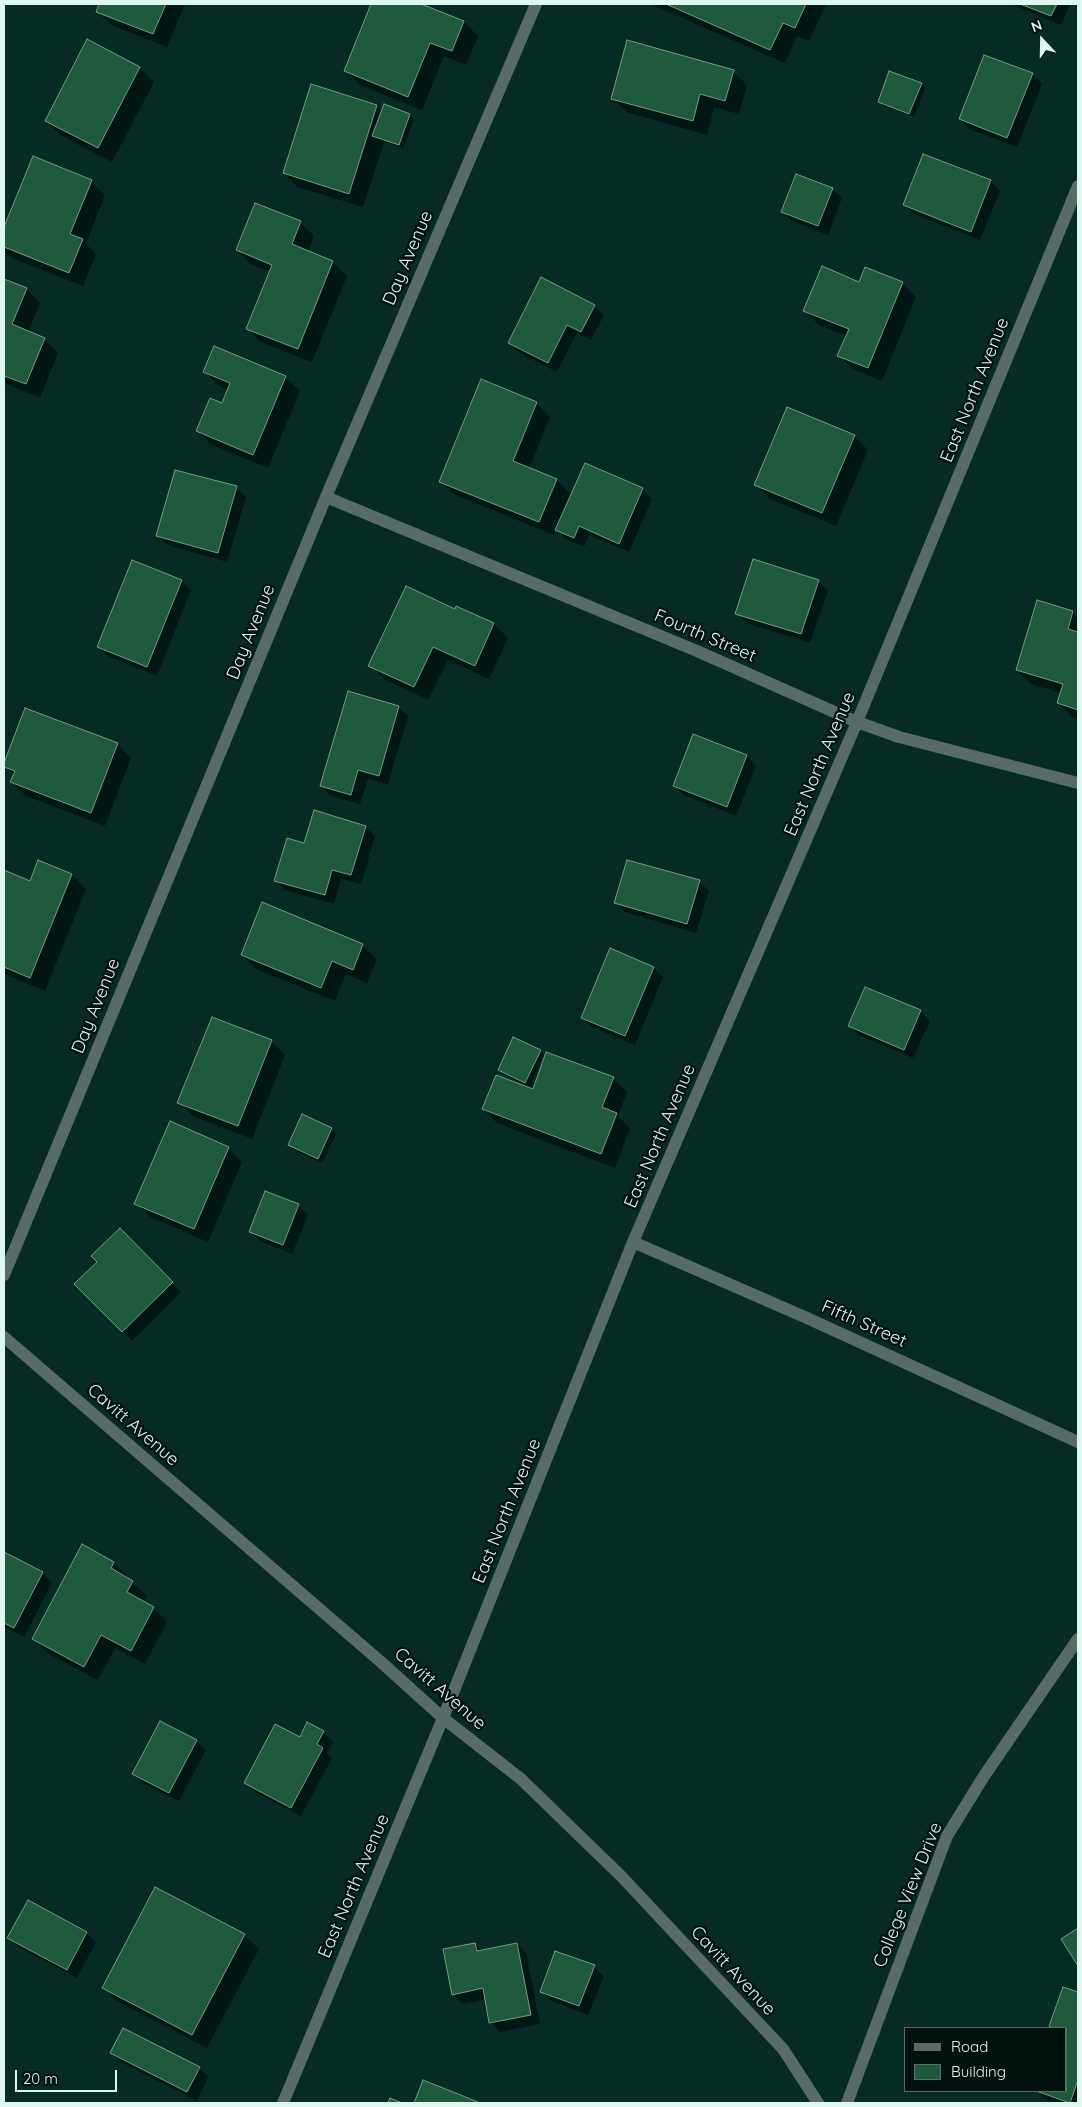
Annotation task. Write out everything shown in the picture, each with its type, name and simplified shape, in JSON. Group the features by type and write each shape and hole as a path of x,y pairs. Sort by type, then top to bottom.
{"street":[{"name":"Day Avenue","path":"4,1275 326,497 536,4"},
{"name":"East North Avenue","path":"283,2103 443,1718 634,1242 857,722 1078,186"},
{"name":"Fourth Street","path":"326,497 697,651 857,722 899,737 1078,783"},
{"name":"Fifth Street","path":"634,1242 807,1318 1078,1442"},
{"name":"Cavitt Avenue","path":"4,1337 382,1662 443,1718 521,1779 622,1878 783,2049 818,2103"},
{"name":"College View Drive","path":"847,2103 947,1836 984,1776 1078,1639"}],"building":[{"path":"99,4 166,4 153,34 96,12"},
{"path":"371,4 421,4 464,21 452,51 430,43 408,97 344,71"},
{"path":"666,4 806,4 795,28 783,23 770,50"},
{"path":"1020,4 1057,4 1051,16"},
{"path":"87,39 140,67 98,148 45,121"},
{"path":"627,40 734,70 725,101 700,94 693,121 611,99"},
{"path":"984,55 1033,73 1007,138 959,119"},
{"path":"889,71 922,83 909,114 878,102"},
{"path":"311,84 377,105 349,194 283,173"},
{"path":"384,104 410,114 399,145 372,136"},
{"path":"923,154 991,180 971,232 903,205"},
{"path":"33,156 92,180 70,234 83,239 69,273 4,247 4,227"},
{"path":"796,174 833,188 818,226 781,212"},
{"path":"255,203 301,221 292,244 333,261 298,349 246,329 272,265 236,250"},
{"path":"822,266 859,282 865,267 903,282 868,368 837,356 849,329 803,311"},
{"path":"541,277 595,305 581,332 567,325 548,363 508,343"},
{"path":"4,279 27,288 12,324 45,338 26,384 4,376"},
{"path":"214,346 286,376 253,455 196,431 210,398 222,403 230,383 203,372"},
{"path":"481,379 537,402 513,461 557,479 539,522 439,482"},
{"path":"787,407 855,435 822,513 754,485"},
{"path":"585,463 643,488 619,544 579,526 574,538 555,530"},
{"path":"175,470 237,486 218,553 156,536"},
{"path":"753,559 819,580 801,634 735,614"},
{"path":"132,560 182,580 147,667 97,647"},
{"path":"406,586 455,609 456,606 494,623 475,666 433,647 414,687 368,666"},
{"path":"1037,600 1073,611 1068,629 1078,632 1078,710 1057,703 1063,684 1016,670"},
{"path":"348,691 399,706 379,776 358,770 351,795 320,786"},
{"path":"25,708 118,743 91,813 10,782 15,771 4,767 4,763"},
{"path":"693,734 747,755 727,807 673,786"},
{"path":"314,810 366,826 351,875 332,870 325,895 274,881 287,838 304,843"},
{"path":"38,860 72,874 30,978 4,967 4,870 30,881"},
{"path":"627,860 700,880 687,924 614,903"},
{"path":"262,902 363,944 353,970 332,961 321,988 241,955"},
{"path":"610,948 654,967 625,1036 581,1018"},
{"path":"865,987 921,1010 904,1050 848,1026"},
{"path":"212,1017 272,1040 238,1126 177,1103"},
{"path":"513,1037 541,1050 525,1083 498,1070"},
{"path":"546,1052 614,1077 602,1107 617,1113 601,1154 482,1109 496,1075 533,1089"},
{"path":"302,1114 332,1128 318,1159 288,1145"},
{"path":"170,1121 229,1147 194,1229 134,1204"},
{"path":"265,1191 299,1204 283,1245 249,1232"},
{"path":"120,1228 173,1282 122,1332 74,1284 97,1262 91,1256"},
{"path":"82,1544 114,1562 111,1568 133,1581 127,1592 154,1607 131,1651 101,1635 84,1667 32,1639"},
{"path":"4,1552 43,1572 14,1628 4,1623"},
{"path":"160,1721 197,1740 169,1793 132,1774"},
{"path":"307,1722 324,1731 317,1744 323,1748 291,1808 244,1783 275,1724 300,1737"},
{"path":"155,1887 245,1934 192,2035 102,1988"},
{"path":"28,1900 87,1932 67,1970 7,1938"},
{"path":"1078,1928 1078,1966 1061,1939"},
{"path":"475,1943 477,1951 517,1943 531,2015 489,2023 483,1988 452,1995 443,1949"},
{"path":"555,1951 595,1965 579,2006 540,1992"},
{"path":"1063,1987 1078,1992 1078,2080 1070,2103 1039,2092 1067,2092 1067,2027 1049,2026"},
{"path":"123,2028 200,2067 187,2092 110,2053"},
{"path":"423,2080 478,2102 414,2103"},
{"path":"390,2098 402,2103 388,2103"}]}
